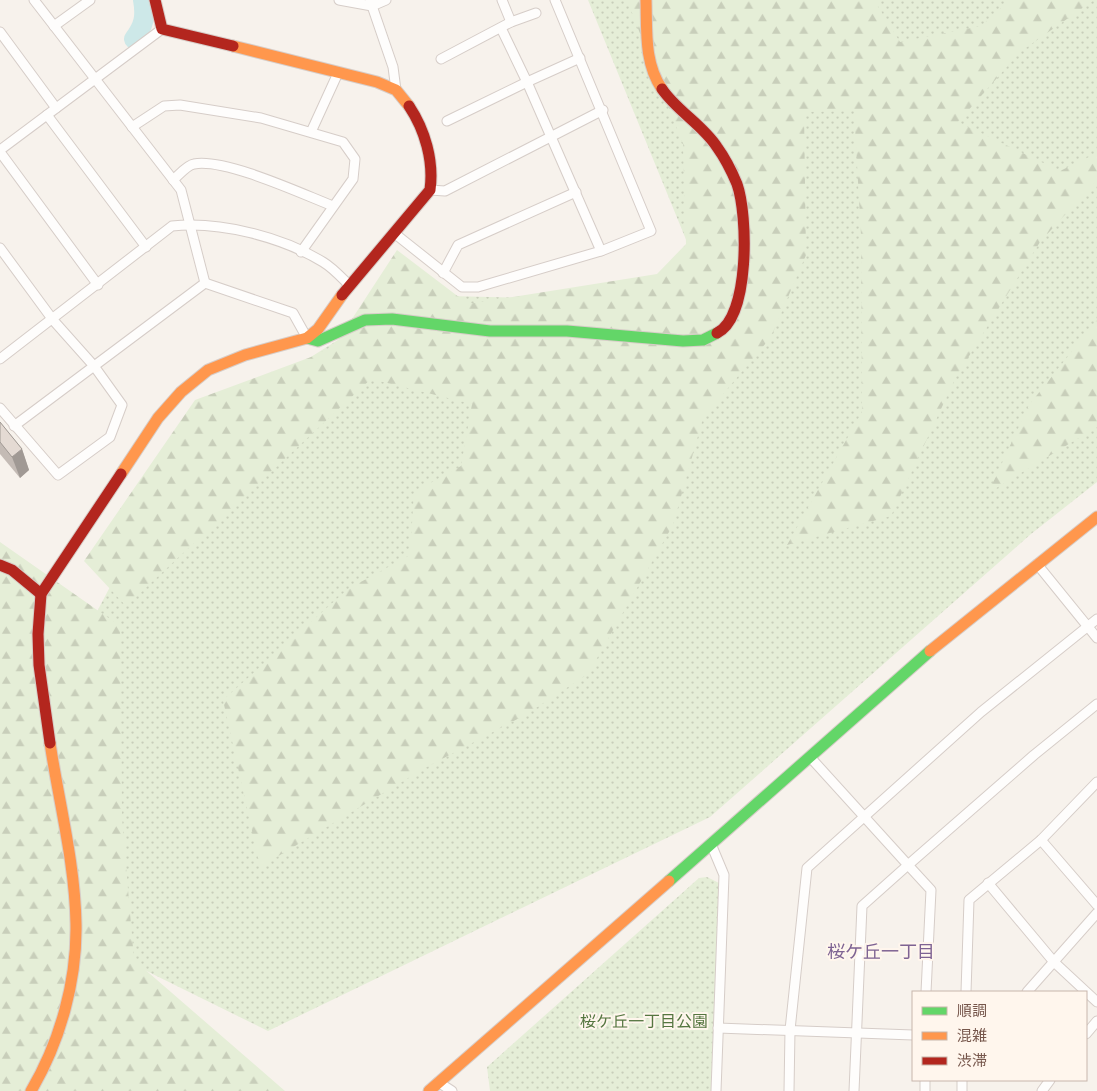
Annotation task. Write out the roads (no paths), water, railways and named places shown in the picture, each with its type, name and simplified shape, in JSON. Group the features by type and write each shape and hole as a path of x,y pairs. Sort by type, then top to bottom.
{"street":[{"path":"34,0 181,190 205,283"},
{"path":"54,26 90,0"},
{"path":"155,0 162,29"},
{"path":"339,0 371,3 386,0"},
{"path":"502,0 511,22"},
{"path":"394,233 462,287 478,287 601,251 651,230 603,110 555,0"},
{"path":"205,283 293,313 307,338 318,341 365,320 392,319 490,332 567,331 684,341 703,340 723,330 734,310 740,289 745,231 737,185 717,146 667,96 655,79 649,62 646,0"},
{"path":"371,3 393,67 396,90"},
{"path":"441,59 511,22 536,12"},
{"path":"501,28 552,136 601,251"},
{"path":"31,1091 39,1079 53,1047 64,1012 70,988 76,925 69,857 39,664 38,634 41,594 158,418 181,392 208,370 245,356 307,338 318,329 349,285 430,190 433,177 432,163 408,103 396,90 377,82 162,29"},
{"path":"98,285 0,151 162,29"},
{"path":"0,32 56,108"},
{"path":"447,121 580,58"},
{"path":"311,132 338,72"},
{"path":"132,127 164,106 180,105 261,118 343,142 355,159 353,179 301,252"},
{"path":"430,190 445,191 603,110"},
{"path":"48,115 146,247"},
{"path":"173,180 192,164 210,163 267,180 333,206"},
{"path":"443,273 458,245 576,192"},
{"path":"1,356 54,320 172,226 189,224 238,229 281,243 324,262 349,285"},
{"path":"0,248 54,320 94,366 122,405 110,437 58,476 0,408"},
{"path":"14,426 205,283"},
{"path":"432,1088 922,657 1097,517"},
{"path":"1037,564 1097,638"},
{"path":"0,565 12,570 41,594"},
{"path":"789,1091 790,1030 807,868 981,712 1097,619"},
{"path":"854,1091 862,906 1034,755 1097,704"},
{"path":"810,757 931,890 926,991"},
{"path":"966,991 970,900 1041,840 1097,782"},
{"path":"1041,840 1097,905"},
{"path":"711,844 724,875 716,1091"},
{"path":"988,883 1054,962 1085,991"},
{"path":"1028,991 1097,913"},
{"path":"1087,993 1097,1002"},
{"path":"1087,1033 1097,1021"},
{"path":"718,1028 912,1035"},
{"path":"432,1088 452,1091"}],"waterway":[{"path":"134,39 143,21 143,0"}],"district":[{"name":"桜ケ丘一丁目","path":"881,952"}],"park label":[{"name":"桜ケ丘一丁目公園","path":"644,1021"}]}
